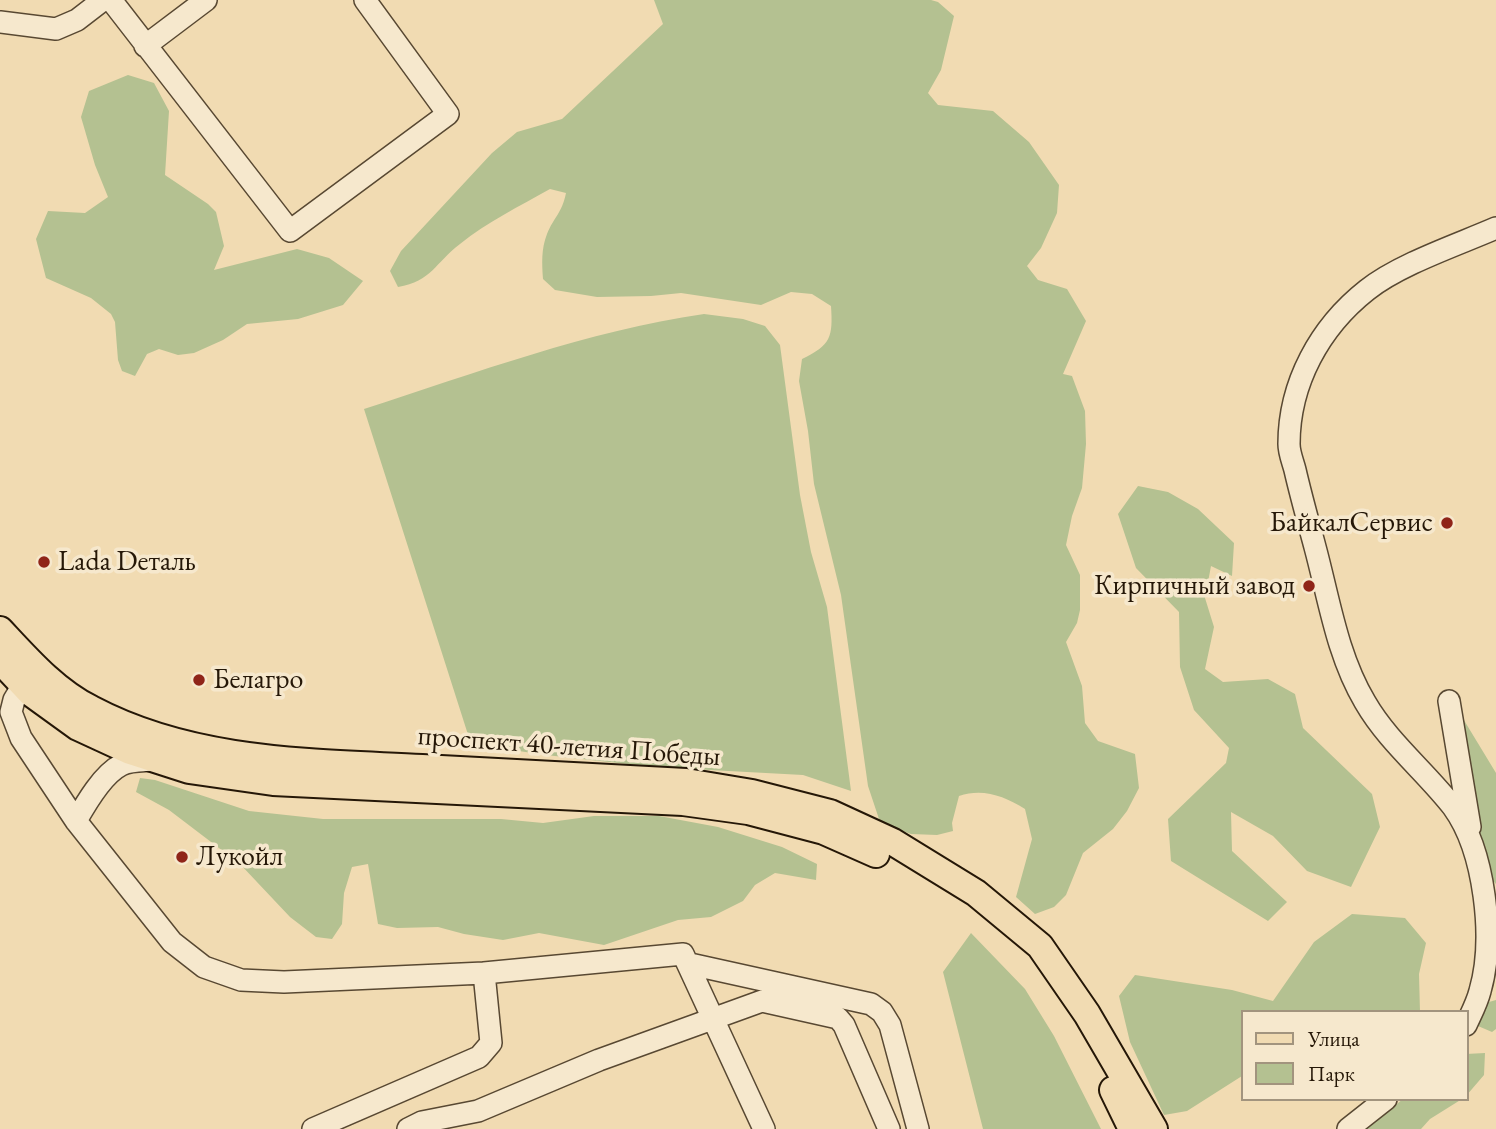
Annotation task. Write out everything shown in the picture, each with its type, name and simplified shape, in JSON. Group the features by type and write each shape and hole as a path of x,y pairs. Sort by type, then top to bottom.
{"main road":[{"name":"проспект 40-летия Победы","path":"0,630 30,677 78,727 130,751 189,770 273,782 682,802 747,811 824,831 883,857 953,899 1028,955 1053,987 1132,1129"},
{"name":"проспект 40-летия Победы","path":"0,660 90,709 140,730 196,747 276,761 687,782 752,793 830,813 893,842 976,893 1040,946 1087,1014 1154,1129"}],"street":[{"path":"0,22 56,29 77,20 103,0"},
{"path":"111,0 290,231 448,114 365,0"},
{"path":"145,46 206,0"},
{"path":"1474,853 1465,828 1453,808 1382,728 1365,704 1347,669 1289,446 1297,388 1318,342 1337,320 1368,289 1404,269 1496,228"},
{"path":"30,677 14,700 11,712 22,738 76,821 172,943 204,967 241,980 284,982 484,973 683,954 690,964 764,1129"},
{"path":"1449,701 1474,853 1482,884 1486,954 1480,991 1468,1020"},
{"path":"76,821 86,802 109,774 123,763 157,760"},
{"path":"690,964 871,1004 882,1012 890,1025 918,1129"},
{"path":"313,1129 479,1057 491,1044 484,973"},
{"path":"408,1129 422,1122 478,1111 599,1060 762,1001 838,1018 844,1025 889,1129"},
{"path":"1348,1129 1383,1101"}],"green space":[{"path":"654,0 938,2 954,16 941,70 928,93 938,105 993,111 1029,142 1059,185 1057,213 1041,248 1027,266 1038,280 1067,289 1086,321 1063,374 1072,376 1085,411 1086,444 1082,488 1066,545 1080,575 1080,610 1077,623 1066,642 1082,686 1085,723 1098,741 1135,754 1139,788 1127,811 1113,829 1083,853 1066,895 1054,907 1035,914 1016,897 1032,839 1025,809 1009,800 985,793 959,796 952,823 953,831 937,835 911,834 879,819 868,786 841,595 814,484 799,381 802,359 819,349 828,339 831,306 812,294 791,292 761,305 681,293 597,297 555,290 543,279 543,251 547,234 566,193 550,189 470,236 419,280 398,287 390,271 401,251 492,153 517,132 562,119 663,24"},
{"path":"128,75 154,83 169,111 165,175 216,212 224,246 214,270 297,249 329,258 363,281 343,305 298,319 247,324 223,340 194,353 178,355 159,349 147,354 135,376 122,371 118,360 115,322 111,314 91,298 46,278 36,239 48,211 85,213 108,197 81,117 89,91"},
{"path":"704,314 743,319 765,326 780,345 800,495 811,552 827,607 851,791 803,775 654,767 471,744 364,409 575,342 660,321"},
{"path":"1138,486 1168,492 1198,509 1234,543 1232,576 1211,566 1205,598 1214,627 1205,669 1223,682 1268,679 1295,694 1303,728 1372,794 1380,827 1351,887 1307,871 1273,836 1231,812 1232,851 1287,902 1268,921 1171,861 1168,819 1226,763 1229,748 1194,710 1180,667 1179,612 1136,568 1118,514"},
{"path":"1459,712 1496,773 1496,884 1485,872"},
{"path":"140,778 155,780 249,811 323,819 501,819 543,823 594,816 659,816 718,827 782,847 817,864 816,880 775,873 755,885 743,901 711,917 678,920 604,945 539,933 503,940 438,927 397,928 378,924 368,864 352,867 344,893 342,924 332,939 316,937 290,917 240,864 169,810 136,792"},
{"path":"1352,914 1405,918 1426,943 1419,974 1420,1010 1240,1010 1240,1077 1187,1111 1164,1115 1130,1042 1119,996 1135,975 1232,990 1273,1001 1314,942"},
{"path":"971,933 1025,989 1054,1036 1101,1129 983,1129 943,972"},
{"path":"1496,1000 1496,1029 1492,1032 1478,1026 1482,1004"},
{"path":"1485,1053 1484,1075 1468,1094 1468,1054"},
{"path":"1401,1101 1459,1101 1430,1119 1421,1129 1366,1129"}],"place":[{"name":"БайкалСервис","path":"1447,523"},
{"name":"Lada Dеталь","path":"44,562"},
{"name":"Кирпичный завод","path":"1309,586"},
{"name":"Белагро","path":"199,680"},
{"name":"Лукойл","path":"182,857"}]}
